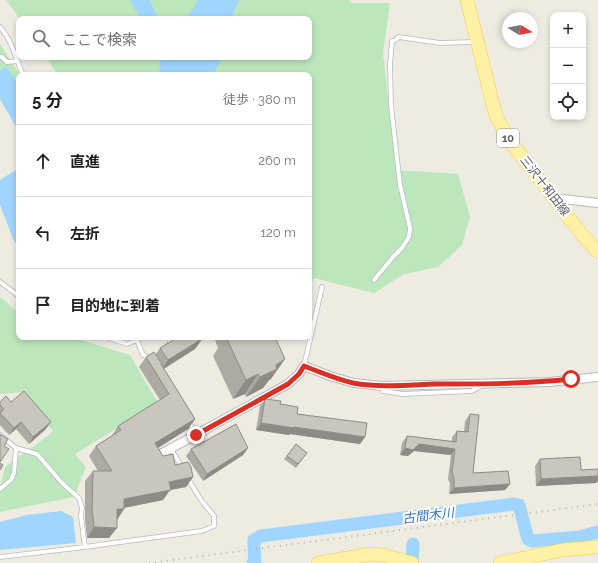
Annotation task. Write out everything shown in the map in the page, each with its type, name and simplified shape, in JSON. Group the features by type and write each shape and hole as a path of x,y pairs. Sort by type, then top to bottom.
{"main road":[{"name":"三沢十和田線","path":"467,0 496,116 502,128 513,145 584,237 598,252"},
{"path":"500,563 562,550 598,547"},
{"path":"318,563 371,554 384,555 412,563"}],"street":[{"path":"554,198 598,203"},
{"path":"159,455 288,384 299,374 304,366 354,383 382,386 549,382 598,377"}],"lane":[{"path":"0,27 16,57"},
{"path":"374,280 402,248 409,237 410,228 400,185 391,104 390,64 392,41 399,37 440,43 477,42"},
{"path":"0,57 7,62 18,61 22,72"},
{"path":"0,282 16,294"},
{"path":"312,326 322,287"},
{"path":"115,340 127,344 134,340"},
{"path":"139,340 143,355 148,357 152,364"},
{"path":"167,345 173,340"},
{"path":"304,366 309,340"},
{"path":"148,357 154,353"},
{"path":"184,415 196,435"},
{"path":"0,435 16,448 37,454 62,483 79,498 82,508 81,516 85,547"},
{"path":"0,489 13,477 16,448"},
{"path":"0,557 202,531 214,526 214,516 201,500 171,448"}],"green space":[{"path":"6,0 349,0 352,3 390,3 383,53 396,170 458,174 470,217 462,245 438,267 404,274 374,293 314,278 312,282 312,72 56,72 48,60 312,60 312,16 18,16"},
{"path":"0,44 18,72 16,72 16,124 0,96"},
{"path":"0,297 16,310 16,340 81,340 130,355 158,403 75,454 86,467 74,497 0,512 0,484 5,467 53,432 25,392 0,394"}],"water":[{"path":"130,0 150,0 158,16 140,16"},
{"path":"197,0 239,0 232,16 186,16 195,6"},
{"path":"159,60 220,60 214,72 160,72"},
{"path":"6,66 16,81 16,127 0,99 0,71"},
{"path":"16,170 16,244 0,205 0,180"},
{"path":"61,511 73,517 76,543 0,550 0,522 26,515"}],"building":[{"path":"173,340 200,340 168,360 160,348"},
{"path":"227,340 276,340 285,359 276,365 277,369 260,377 258,374 246,380"},
{"path":"154,352 195,419 155,443 163,456 173,454 175,465 188,462 191,467 193,477 169,482 171,490 124,499 124,509 117,509 117,528 94,527 92,509 93,471 112,471 96,446 121,430 118,426 169,394 146,357"},
{"path":"24,391 51,422 33,437 21,422 14,428 0,413 4,409 0,405 0,402 6,396 11,402"},
{"path":"265,399 281,401 280,404 298,407 297,414 367,423 365,437 261,423"},
{"path":"470,414 479,415 473,473 508,471 510,484 454,488 454,478 452,472 455,449 419,444 413,450 405,448 407,436 456,442 457,431 468,432"},
{"path":"236,424 248,448 207,474 191,449"},
{"path":"0,434 8,439 4,446 9,449 0,462"},
{"path":"296,444 307,453 298,464 287,456"},
{"path":"580,457 581,470 598,469 598,476 541,479 540,459"},
{"path":"0,463 3,465 0,470"}],"waterway":[{"name":"古間木川","path":"253,563 255,562 254,540 261,536 514,504 519,505 528,539 532,541 580,537 598,532"},
{"path":"412,561 413,544"}],"railway":[{"path":"149,563 598,504"}],"route":[{"path":"196,435 288,384 299,374 304,366 354,383 382,386 549,382 571,379"}]}
